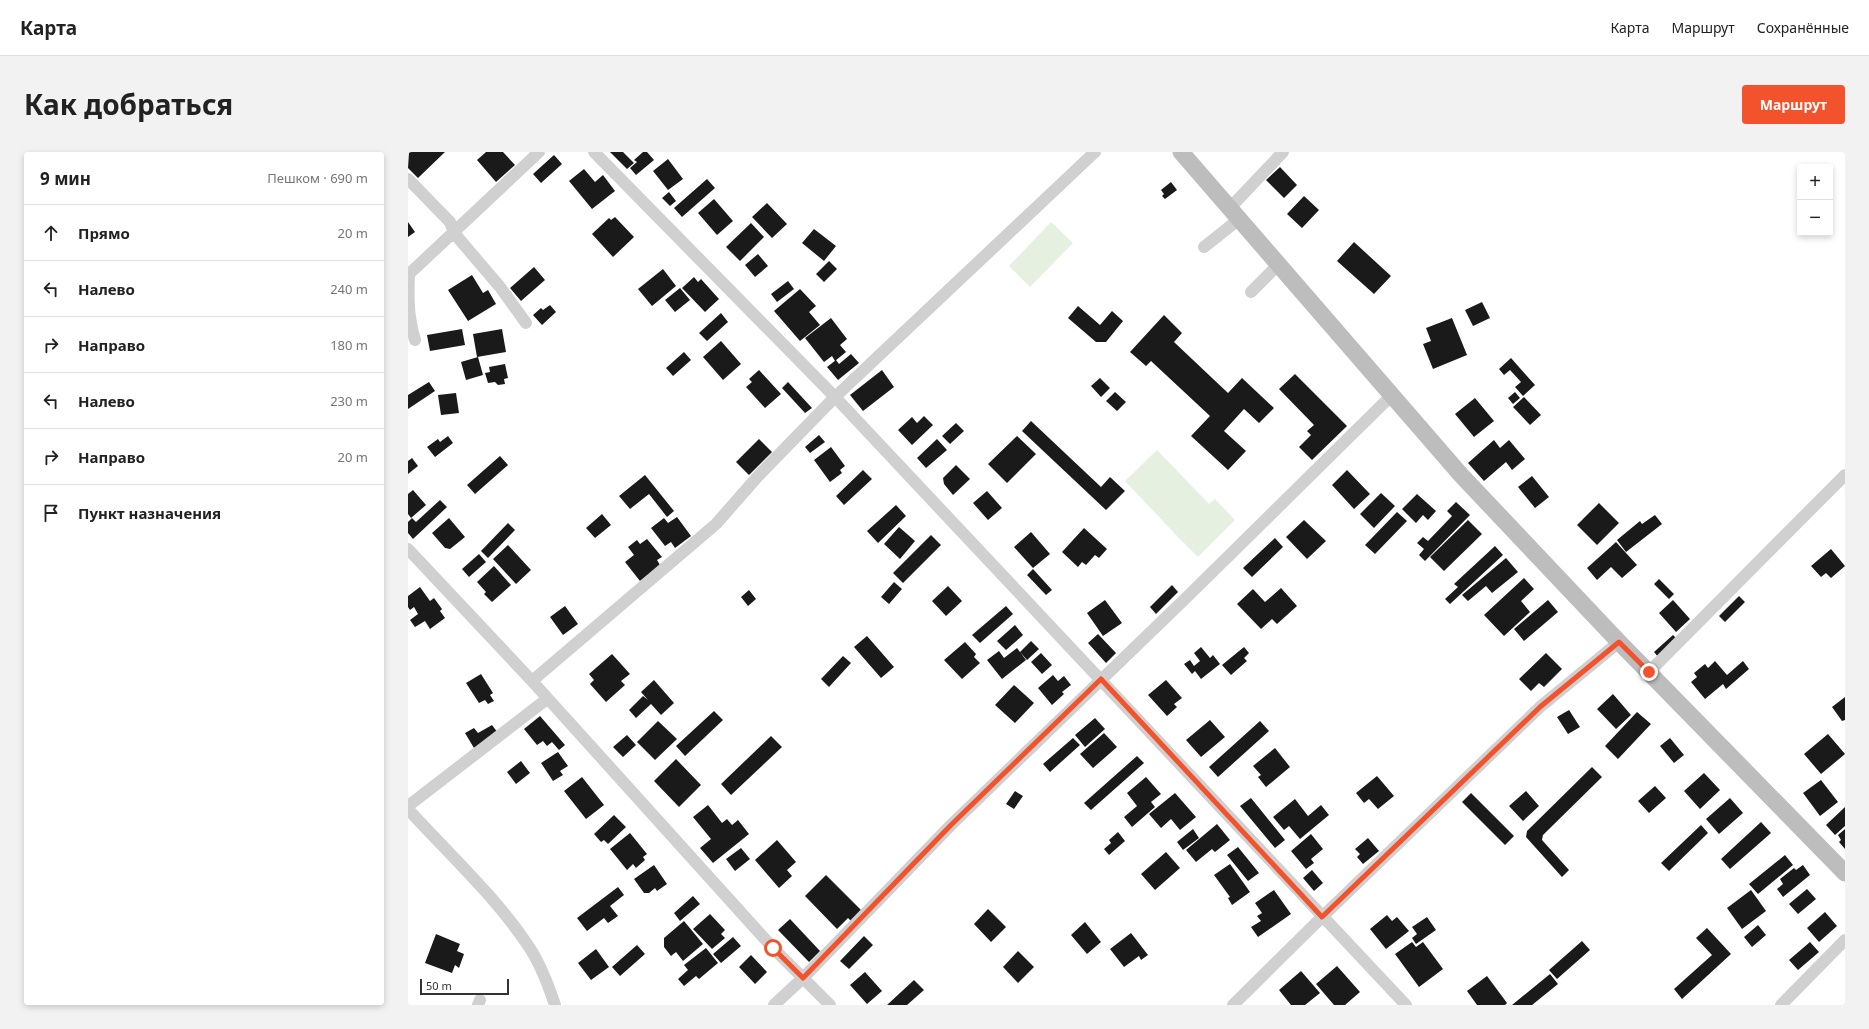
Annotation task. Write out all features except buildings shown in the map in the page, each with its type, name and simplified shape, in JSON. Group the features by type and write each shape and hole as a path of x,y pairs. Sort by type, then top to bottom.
{"street":[{"path":"416,340 409,325 409,274 540,152"},
{"path":"594,152 835,397 1406,1005"},
{"path":"532,681 716,524 759,475 835,397 1095,152"},
{"path":"1181,152 1234,215 1461,475 1619,642 1845,873"},
{"path":"1204,247 1234,215 1283,152"},
{"path":"408,179 450,222 454,233 500,287 526,323"},
{"path":"1251,292 1278,265"},
{"path":"774,1005 803,978 951,825 1188,596 1392,395"},
{"path":"1649,672 1845,475"},
{"path":"408,549 532,681 773,948 830,1005"},
{"path":"1233,1005 1540,707 1619,642"},
{"path":"408,806 547,699"},
{"path":"408,809 491,898 528,945 547,982 555,1005"},
{"path":"1781,1005 1845,940"}],"green space":[{"path":"1051,222 1073,243 1030,287 1009,266"},
{"path":"1157,450 1209,504 1215,499 1235,520 1198,557 1125,481"}],"route":[{"path":"773,948 803,978 951,825 1101,679 1322,917 1540,707 1619,642 1649,672"}]}
